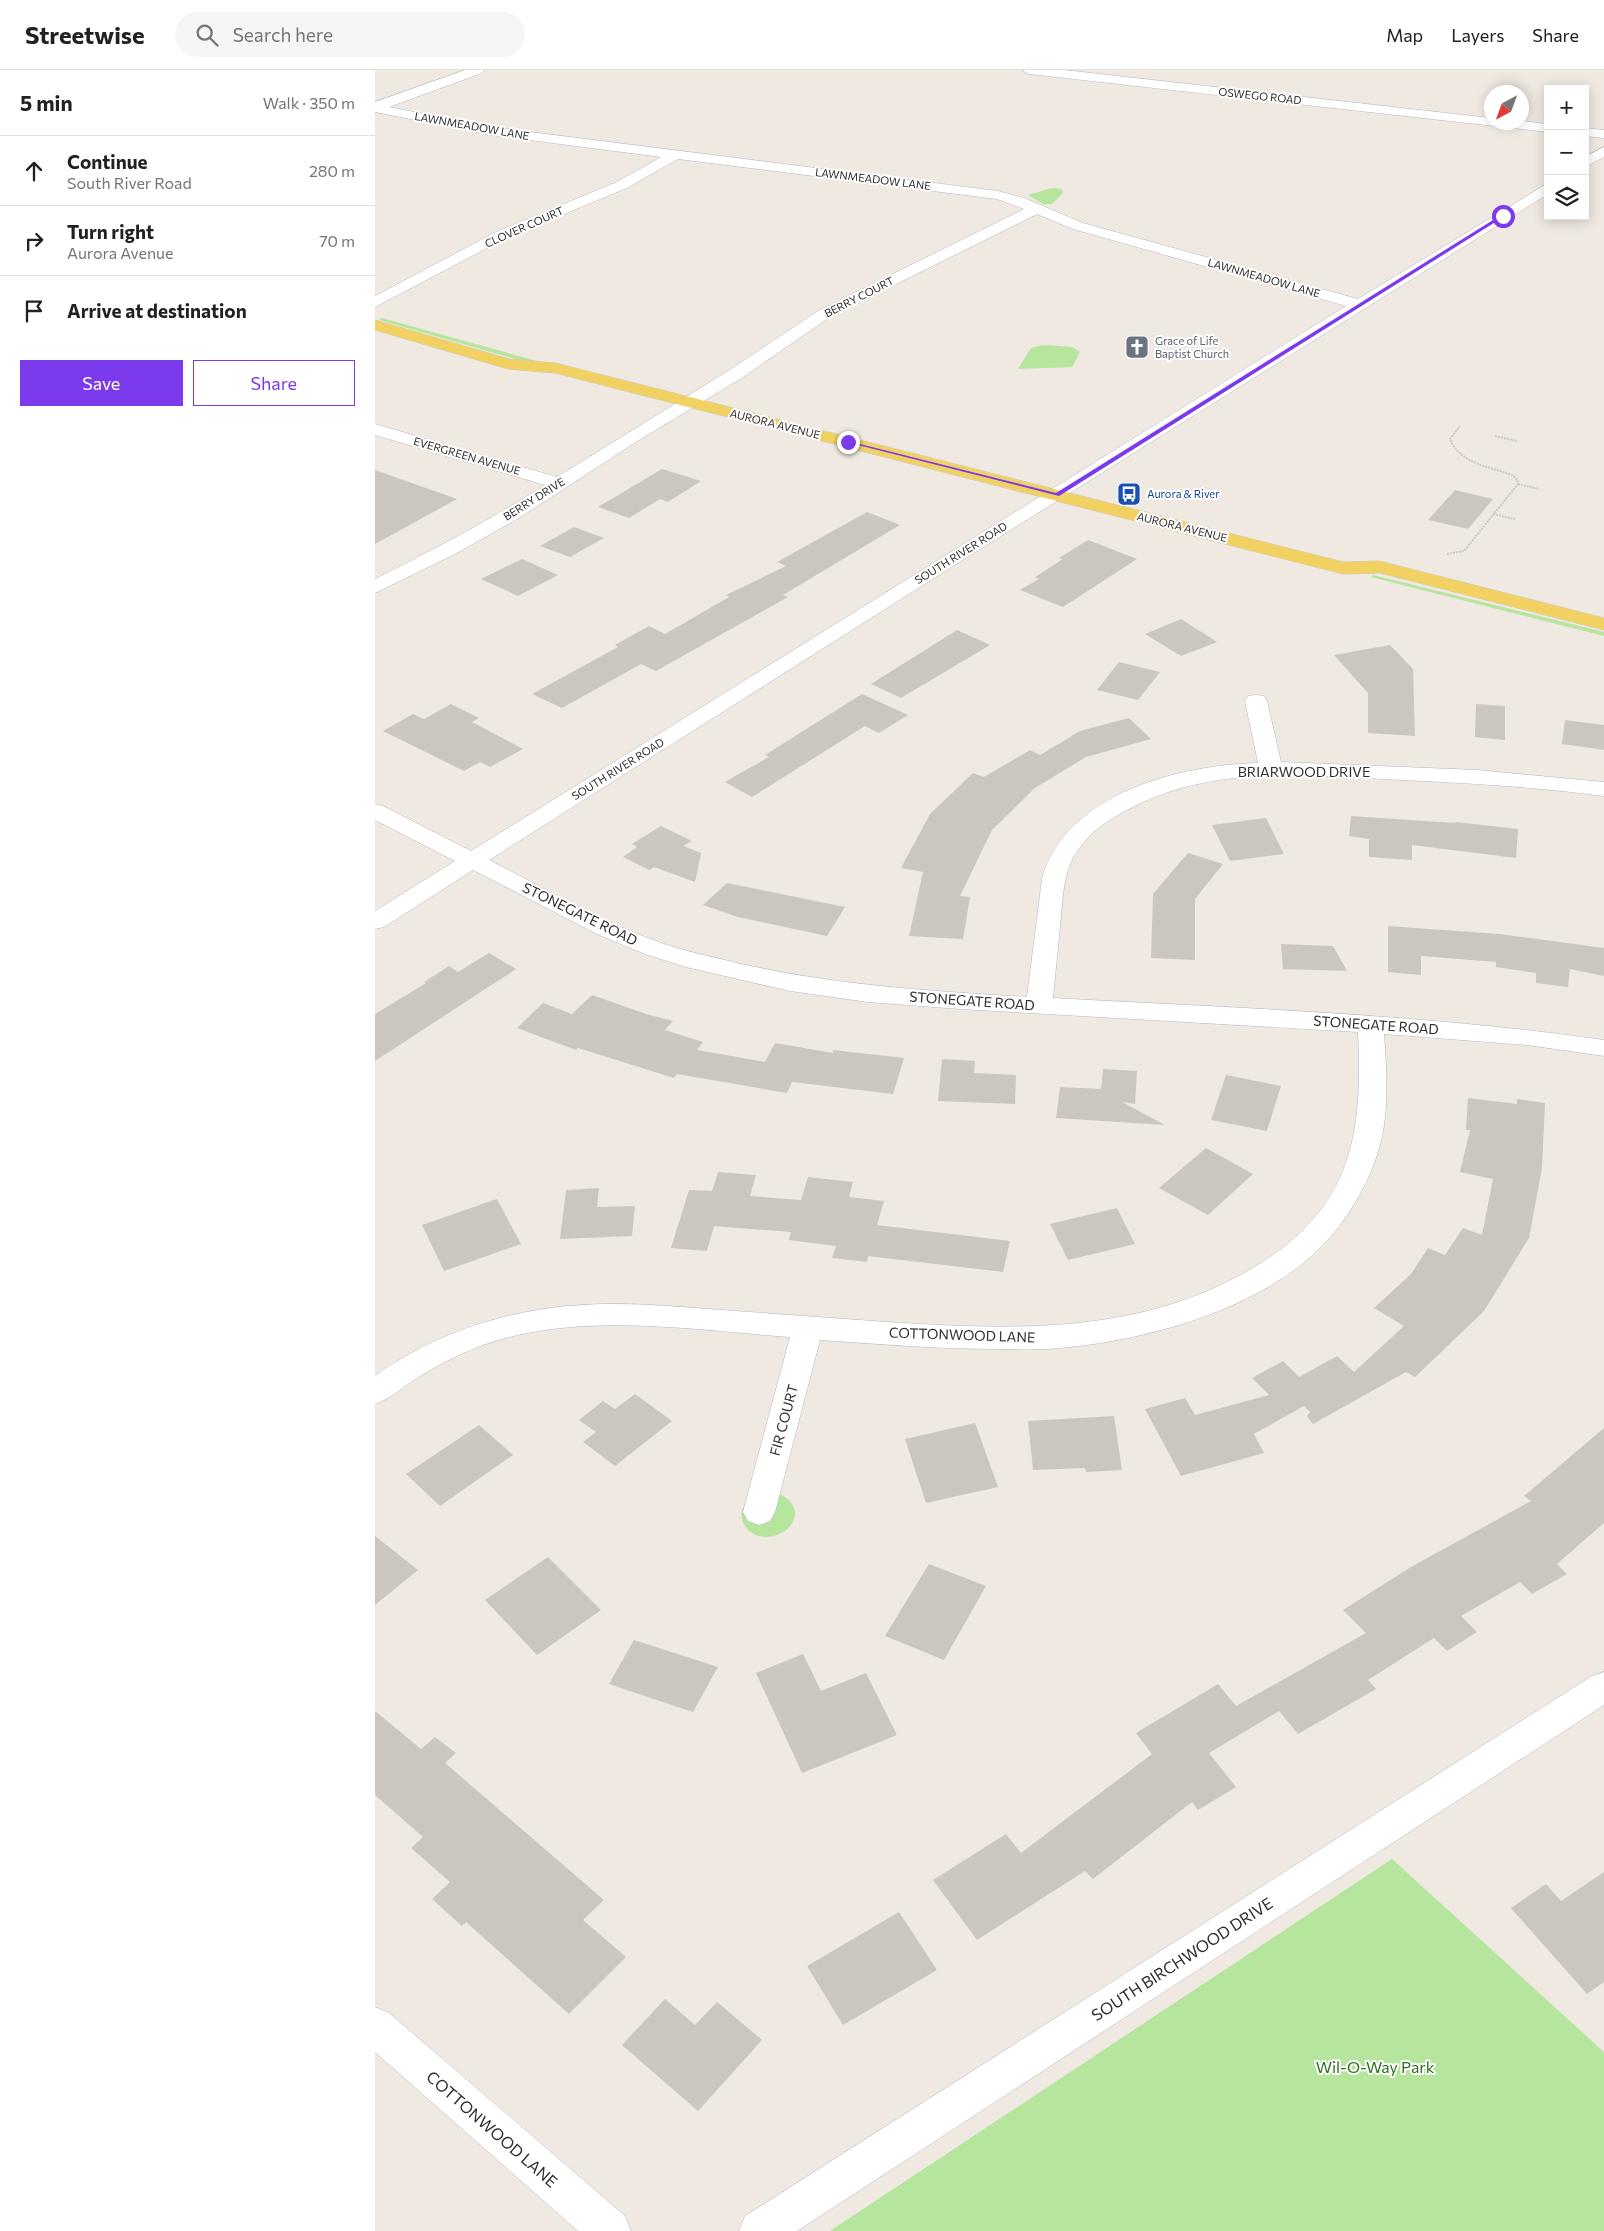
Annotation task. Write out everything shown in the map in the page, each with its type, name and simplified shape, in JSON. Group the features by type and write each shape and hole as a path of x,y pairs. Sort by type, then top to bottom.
{"main road":[{"name":"AURORA AVENUE","path":"375,316 394,315 533,354 555,368"},
{"name":"AURORA AVENUE","path":"375,326 508,364 555,368 1343,568 1380,568 1604,624"},
{"name":"AURORA AVENUE","path":"1343,568 1366,583 1604,643"}],"street":[{"path":"375,108 477,70"},
{"name":"OSWEGO ROAD","path":"1029,70 1484,121"},
{"name":"LAWNMEADOW LANE","path":"375,108 491,131 998,195 1037,208 1078,226 1359,304"},
{"path":"1529,126 1544,127"},
{"path":"1589,132 1604,134"},
{"path":"1589,160 1604,151"},
{"name":"CLOVER COURT","path":"375,302 508,232 622,185 675,155"},
{"name":"SOUTH RIVER ROAD","path":"375,922 957,555 1057,495 1544,189"},
{"name":"BERRY COURT","path":"689,402 824,314 1037,208"},
{"name":"BERRY DRIVE","path":"375,587 448,550 512,514 689,402"},
{"name":"EVERGREEN AVENUE","path":"375,429 559,483"},
{"path":"1256,701 1271,769"},
{"name":"BRIARWOOD DRIVE","path":"1039,1005 1052,887 1058,864 1073,840 1092,821 1121,802 1153,787 1189,777 1271,769 1492,777 1604,789"},
{"name":"STONEGATE ROAD","path":"375,811 606,929 654,949 686,959 790,983 868,994 1527,1036 1604,1048"},
{"name":"COTTONWOOD LANE","path":"375,1392 399,1372 462,1340 508,1325 594,1314 640,1315 952,1338 1049,1338 1155,1320 1204,1305 1257,1280 1288,1261 1326,1226 1347,1196 1363,1159 1372,1115 1373,1088 1370,1025"},
{"name":"FIR COURT","path":"759,1512 808,1328"},
{"name":"SOUTH BIRCHWOOD DRIVE","path":"761,2231 1604,1686"},
{"name":"COTTONWOOD LANE","path":"375,2026 610,2231"}],"path":[{"path":"1460,426 1450,439 1451,446 1456,451 1470,460 1512,475 1517,479 1518,484"},
{"path":"1495,436 1517,441"},
{"path":"1518,484 1539,489"},
{"path":"1447,554 1464,551 1518,484"},
{"path":"1493,514 1515,519"}],"green space":[{"path":"1052,188 1061,189 1063,193 1052,204 1043,204 1028,195"},
{"path":"382,318 544,363 519,360 379,320"},
{"path":"1043,345 1072,347 1080,352 1072,367 1018,369 1031,348"},
{"path":"1373,575 1604,632 1604,636 1371,577"},
{"path":"778,1493 790,1501 795,1510 794,1519 790,1526 782,1533 772,1536 762,1537 752,1533 744,1525 741,1515 747,1501 761,1495"},
{"name":"Wil-O-Way Park","path":"1392,1859 1604,2052 1604,2231 830,2231"}],"building":[{"path":"662,469 701,481 668,502 660,499 629,518 598,507"},
{"path":"375,470 457,499 375,544"},
{"path":"1455,490 1493,499 1468,529 1428,520"},
{"path":"867,512 900,525 783,595 788,597 656,671 641,664 562,708 532,694 618,647 615,645 649,626 665,634 729,597 726,595 786,566 777,562"},
{"path":"574,527 604,538 570,557 540,546"},
{"path":"1088,540 1137,559 1063,607 1020,590 1039,579 1035,577 1063,559 1059,558"},
{"path":"522,559 558,575 518,596 481,579"},
{"path":"1181,619 1217,642 1181,656 1145,634"},
{"path":"957,630 990,645 901,698 871,684"},
{"path":"1390,645 1413,669 1415,736 1368,733 1368,693 1334,655"},
{"path":"1119,662 1160,672 1138,700 1097,690"},
{"path":"862,694 908,715 879,733 865,726 752,797 725,782 769,757 765,755"},
{"path":"451,704 479,718 472,722 523,749 490,767 480,762 464,771 383,731 413,714 424,719"},
{"path":"1476,704 1505,706 1505,740 1475,737"},
{"path":"1129,718 1151,739 1086,757 1035,788 992,830 960,896 970,897 963,939 909,936 923,872 901,868 930,814 973,773 984,777 1030,750 1040,755 1080,731"},
{"path":"1565,720 1604,725 1604,750 1562,744"},
{"path":"1351,816 1456,822 1518,829 1516,858 1412,845 1412,860 1369,857 1369,839 1349,836"},
{"path":"1266,818 1284,854 1230,861 1212,825"},
{"path":"661,826 692,841 683,846 701,853 695,882 654,867 649,870 623,857 637,847 632,844"},
{"path":"1188,853 1223,864 1195,899 1195,960 1151,958 1153,894"},
{"path":"727,883 845,907 827,936 738,917 703,905"},
{"path":"1388,926 1499,934 1604,948 1604,976 1570,969 1568,987 1536,983 1536,973 1496,967 1496,962 1421,956 1421,975 1388,972"},
{"path":"1281,944 1333,946 1347,971 1283,969"},
{"path":"489,953 516,969 375,1061 375,1014 426,983 424,982 449,966 458,972"},
{"path":"592,995 646,1014 673,1021 665,1030 703,1042 697,1050 765,1062 775,1043 833,1053 833,1050 904,1058 893,1094 792,1082 787,1093 677,1074 674,1078 578,1048 576,1050 517,1028 543,1003 572,1014"},
{"path":"942,1059 975,1061 974,1073 1016,1075 1015,1104 938,1101"},
{"path":"1103,1069 1137,1071 1135,1104 1122,1102 1165,1125 1056,1118 1060,1087 1101,1089"},
{"path":"1226,1075 1281,1086 1267,1131 1211,1120"},
{"path":"1468,1098 1517,1104 1517,1099 1545,1103 1542,1168 1529,1238 1484,1311 1415,1377 1406,1372 1313,1424 1307,1416 1310,1412 1304,1406 1254,1434 1264,1453 1181,1476 1145,1409 1185,1398 1195,1415 1269,1395 1252,1378 1283,1361 1299,1377 1337,1356 1354,1372 1404,1326 1374,1308 1411,1274 1428,1248 1445,1255 1463,1228 1482,1235 1493,1179 1460,1172 1470,1130 1466,1130"},
{"path":"1206,1148 1253,1174 1208,1215 1159,1188"},
{"path":"718,1172 756,1175 750,1196 801,1200 808,1177 853,1182 849,1197 884,1201 877,1225 1010,1241 1003,1272 868,1256 867,1262 832,1258 836,1246 789,1240 791,1232 714,1226 707,1251 671,1248 689,1190 712,1191"},
{"path":"599,1188 597,1207 635,1206 632,1236 560,1239 566,1190"},
{"path":"497,1199 521,1244 444,1271 422,1225"},
{"path":"1117,1208 1135,1244 1068,1260 1050,1224"},
{"path":"635,1394 672,1421 615,1466 583,1442 596,1432 579,1420 603,1401 615,1409"},
{"path":"1114,1416 1122,1470 1086,1472 1085,1468 1033,1470 1028,1421"},
{"path":"975,1423 998,1487 926,1503 905,1439"},
{"path":"479,1425 513,1455 440,1506 406,1474"},
{"path":"1604,1428 1604,1523 1557,1564 1567,1574 1532,1594 1520,1582 1461,1616 1477,1632 1447,1651 1434,1638 1368,1680 1376,1689 1298,1734 1279,1711 1209,1753 1236,1787 1198,1810 1192,1802 1093,1879 1085,1871 977,1940 933,1880 1006,1834 1021,1853 1152,1754 1136,1733 1218,1684 1236,1706 1366,1633 1343,1610 1411,1567 1531,1501 1524,1496"},
{"path":"375,1536 418,1570 375,1605"},
{"path":"548,1557 601,1610 537,1655 485,1600"},
{"path":"929,1564 986,1586 944,1660 885,1636"},
{"path":"634,1640 718,1667 693,1712 609,1684"},
{"path":"803,1654 821,1691 866,1673 897,1735 802,1773 756,1673"},
{"path":"375,1711 421,1749 435,1737 456,1753 445,1763 604,1900 583,1920 626,1957 569,2014 466,1922 462,1926 432,1899 450,1882 411,1848 423,1837 375,1795"},
{"path":"1604,1872 1604,1982 1587,1994 1511,1908 1546,1884 1561,1901"},
{"path":"899,1912 937,1970 843,2025 807,1966"},
{"path":"665,1999 695,2025 717,2002 762,2040 698,2111 622,2045"}],"place":[{"name":"Grace of Life Baptist Church","path":"1137,347"},
{"name":"Aurora & River","path":"1129,494"}],"route":[{"path":"848,442 1057,495 1359,304 1503,216"}]}
